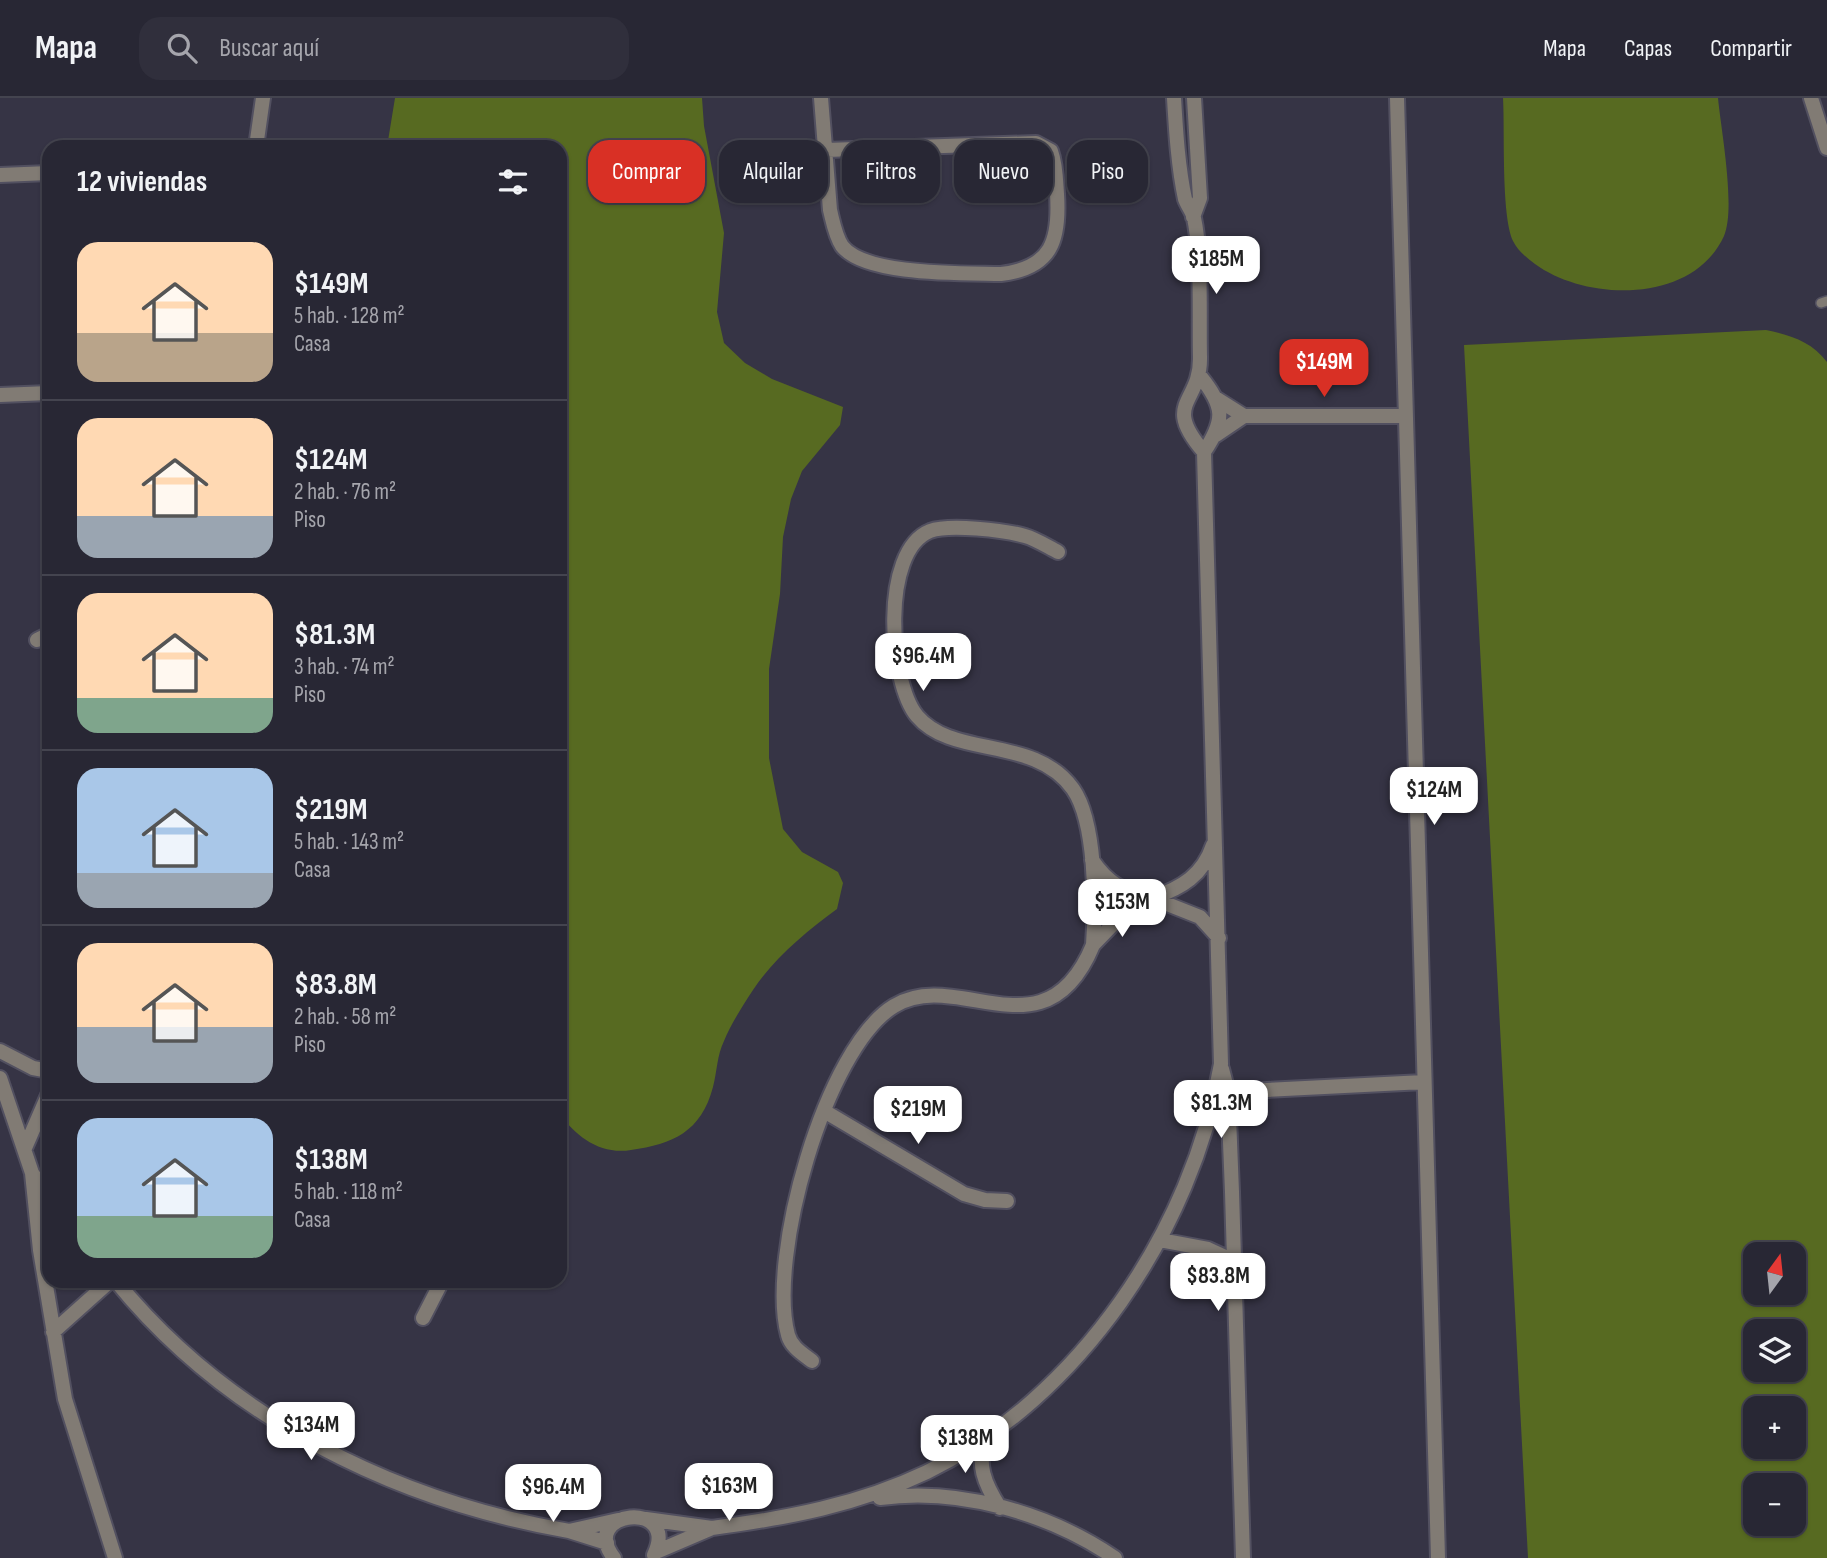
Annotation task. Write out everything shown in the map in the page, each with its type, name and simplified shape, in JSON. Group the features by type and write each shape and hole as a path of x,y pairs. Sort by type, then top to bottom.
{"street":[{"path":"257,140 263,98"},
{"path":"821,98 825,140"},
{"path":"1174,98 1181,176 1186,202 1194,217"},
{"path":"1194,98 1200,198 1194,217 1200,376 1184,402 1183,414 1186,428 1203,452 1219,938 1221,1095 1234,1261 1243,1558"},
{"path":"1397,98 1438,1558"},
{"path":"1811,98 1827,148"},
{"path":"1035,143 1051,151 1055,161 1058,221 1056,236 1042,259 1016,272 973,273 865,262 843,247 833,227 826,150 1035,143"},
{"path":"0,175 42,173"},
{"path":"1200,376 1217,399 1244,416 1404,416"},
{"path":"0,395 42,393"},
{"path":"1203,452 1214,436 1221,416 1217,399"},
{"path":"1214,436 1244,416"},
{"path":"1058,552 1024,536 960,528 931,531 920,537 911,546 903,562 898,587 894,619 897,669 908,701 926,725 942,734 1040,761 1064,779 1079,800 1092,860 1093,945"},
{"path":"812,1362 795,1348 788,1336 783,1296 796,1202 824,1111 856,1050 874,1025 896,1004 928,997 995,1004 1043,1001 1057,995 1077,976 1093,945 1123,914 1152,898 1174,891 1200,872 1208,860 1216,837"},
{"path":"1092,860 1103,877 1116,888 1152,898 1200,917 1219,938"},
{"path":"0,1051 33,1068 42,1069"},
{"path":"0,1078 32,1173 42,1258"},
{"path":"1221,1095 1424,1082"},
{"path":"569,1531 632,1516 712,1528 792,1517 851,1502 926,1472 987,1436 1003,1425 1078,1354 1127,1291 1160,1240 1189,1182 1221,1095"},
{"path":"24,1148 42,1108"},
{"path":"824,1111 964,1194 985,1200 1007,1201"},
{"path":"32,1173 42,1187"},
{"path":"1160,1240 1208,1249 1234,1261"},
{"path":"46,1288 65,1399 115,1558"},
{"path":"53,1332 102,1288"},
{"path":"123,1288 188,1354 279,1425 390,1481 429,1497 529,1524 569,1531 607,1543"},
{"path":"422,1318 438,1288"},
{"path":"987,1436 982,1447 982,1471 985,1483 1000,1507"},
{"path":"851,1502 930,1496 1000,1507 1057,1527 1115,1558"},
{"path":"614,1558 607,1543 610,1530 619,1519"},
{"path":"646,1519 656,1530 654,1555 712,1528"}],"green space":[{"path":"395,98 702,98 704,126 724,233 717,312 724,343 745,363 772,379 843,407 840,425 802,471 791,499 783,537 780,594 769,669 769,758 783,829 802,852 838,872 843,883 837,909 781,956 749,996 722,1046 708,1102 693,1125 660,1144 620,1151 590,1142 567,1122 567,140 388,140"},
{"path":"1503,98 1718,98 1729,207 1724,236 1709,258 1689,274 1664,285 1637,290 1609,290 1582,285 1557,276 1532,262 1515,245 1509,228 1505,193"},
{"path":"1766,330 1800,340 1827,362 1827,1558 1528,1558 1464,345"}]}
